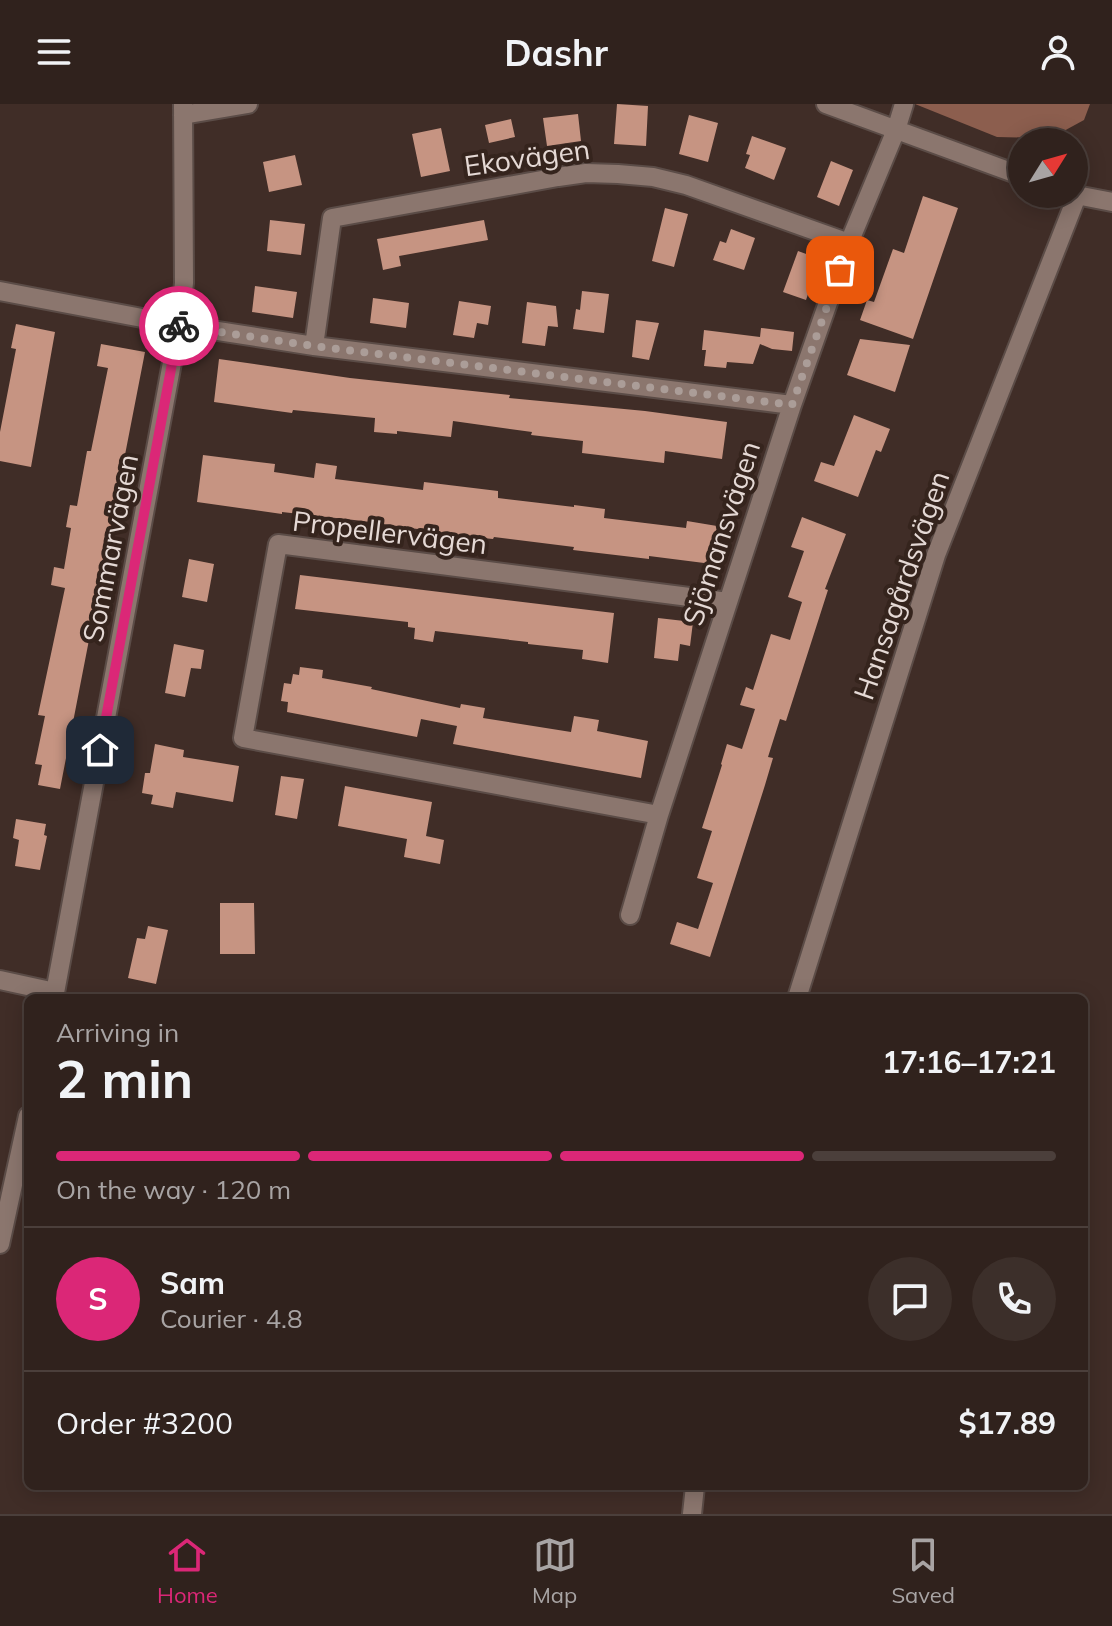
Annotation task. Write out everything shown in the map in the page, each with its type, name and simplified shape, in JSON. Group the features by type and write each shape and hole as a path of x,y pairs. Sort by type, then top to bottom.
{"street":[{"path":"183,110 248,104"},
{"path":"826,104 1008,171"},
{"name":"Sjömansvägen","path":"630,915 659,815 792,405 849,243 904,104"},
{"name":"Sommarvägen","path":"54,994 179,325 184,283 183,110"},
{"name":"Ekovägen","path":"314,346 332,218 558,177 586,173 618,174 653,177 686,185 849,243"},
{"path":"1088,198 1112,202"},
{"name":"Hansagårdsvägen","path":"798,994 936,555 1069,208"},
{"path":"0,291 179,325 314,346 792,405"},
{"name":"Propellervägen","path":"659,815 243,738 278,544 728,602"},
{"path":"0,980 50,994"},
{"path":"0,1244 24,1134"},
{"path":"692,1514 695,1490"}],"shaded area":[{"path":"915,104 1090,104 1084,120 1069,128 1008,128 1008,137 997,137"}],"building":[{"path":"617,104 648,106 646,146 614,144"},
{"path":"578,114 581,141 547,146 543,118"},
{"path":"689,115 718,123 708,162 679,154"},
{"path":"511,119 515,137 489,143 485,125"},
{"path":"441,128 450,171 421,177 412,134"},
{"path":"752,136 786,148 774,180 745,168"},
{"path":"295,155 302,185 269,192 263,162"},
{"path":"831,161 853,170 839,206 817,197"},
{"path":"923,196 958,208 913,339 860,320 867,300 874,302 893,249 904,253"},
{"path":"665,208 688,214 674,267 652,261"},
{"path":"270,220 305,224 301,255 267,251"},
{"path":"484,220 488,240 399,256 401,266 383,270 377,239"},
{"path":"731,229 755,238 744,270 713,260 720,241 726,243"},
{"path":"798,251 820,259 806,300 783,292"},
{"path":"255,286 297,292 293,318 252,312"},
{"path":"582,291 609,294 604,333 573,329 576,309 580,310"},
{"path":"373,298 409,303 406,328 370,323"},
{"path":"459,301 491,306 488,325 477,323 474,338 453,335"},
{"path":"527,302 556,306 558,327 548,326 545,346 522,343"},
{"path":"636,320 659,323 649,360 632,357"},
{"path":"16,324 55,332 31,467 0,461 0,432 16,349 11,348"},
{"path":"761,328 794,332 792,351 760,344 753,364 727,362 726,368 704,366 704,330 760,337"},
{"path":"860,339 910,345 895,392 847,375"},
{"path":"101,344 145,352 60,789 38,785 42,765 35,764 45,716 38,715 65,588 51,585 54,567 64,569 71,528 66,527 70,505 77,506 108,368 97,366"},
{"path":"219,359 350,378 510,395 509,398 727,422 722,459 665,451 664,463 582,453 583,441 453,421 451,437 397,431 397,434 374,432 375,418 293,410 292,413 214,402"},
{"path":"854,415 890,429 881,452 876,450 858,497 814,481 821,462 834,466"},
{"path":"203,455 275,464 274,472 314,478 316,463 337,466 335,479 423,490 424,482 498,491 498,498 605,509 604,518 686,528 687,521 717,526 712,564 573,550 574,547 197,502"},
{"path":"802,517 846,534 825,589 828,590 786,721 780,719 768,757 773,758 710,957 670,944 677,922 698,929 713,883 697,878 712,831 702,828 727,744 742,749 755,709 740,705 746,687 753,690 771,634 790,640 802,602 788,597 804,551 791,547"},
{"path":"189,559 214,564 207,602 182,597"},
{"path":"300,575 614,613 608,663 582,659 583,650 528,642 435,631 433,642 414,639 415,628 408,627 408,622 295,609"},
{"path":"658,618 693,622 690,646 680,644 678,661 654,658"},
{"path":"174,644 204,650 201,669 191,668 185,697 165,693"},
{"path":"300,667 323,670 322,678 371,689 460,708 461,704 485,708 483,718 571,732 574,716 599,720 597,731 648,741 641,778 453,744 457,726 421,719 417,737 287,712 288,702 281,701 284,683 291,684 293,674 299,675"},
{"path":"155,744 184,750 183,757 239,766 233,802 176,792 173,808 151,804 153,795 142,793 145,773 150,773"},
{"path":"281,776 304,779 297,819 275,815"},
{"path":"345,786 432,802 426,836 444,840 440,864 404,857 407,839 338,826"},
{"path":"16,819 46,824 44,835 47,836 40,870 15,866 19,840 13,838"},
{"path":"220,903 254,903 255,954 220,954"},
{"path":"148,926 168,930 156,984 128,978 137,938 145,939"}],"way so far":[{"path":"179,326 314,346 792,405 840,270"}],"route":[{"path":"100,750 179,326"}]}
